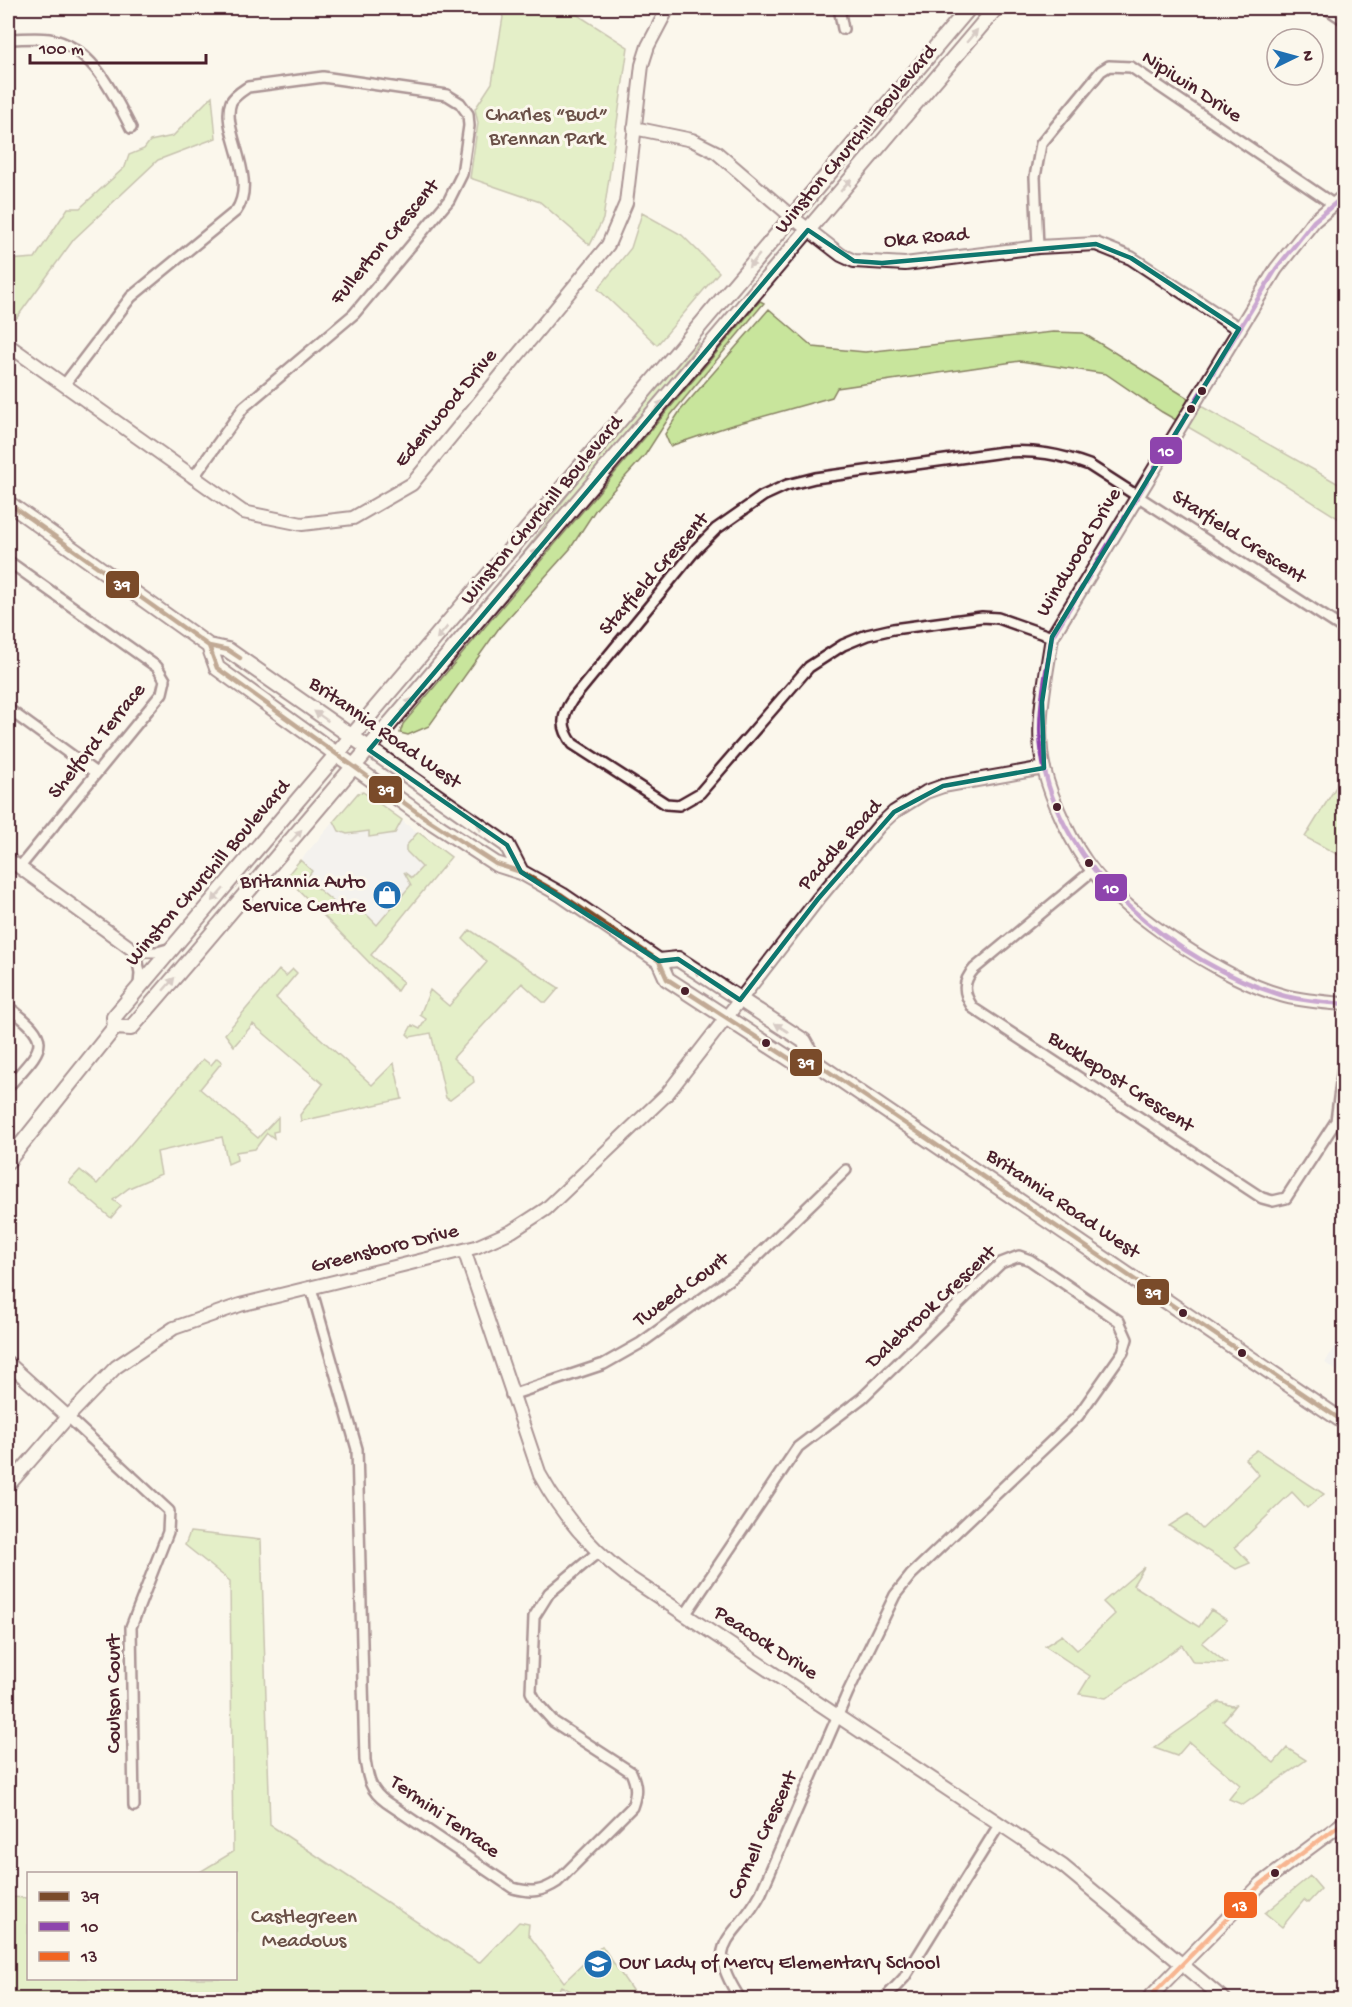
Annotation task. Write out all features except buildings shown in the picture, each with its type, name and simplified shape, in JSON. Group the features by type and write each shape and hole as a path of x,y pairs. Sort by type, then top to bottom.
{"main road":[{"name":"Winston Churchill Boulevard","path":"8,1161 115,1028 114,1017 969,8"},
{"name":"Winston Churchill Boulevard","path":"115,1028 131,1028 996,8"},
{"name":"Britannia Road West","path":"8,504 209,646 228,650 507,845 521,872"},
{"name":"Britannia Road West","path":"209,646 217,668 354,767 496,864 521,872 562,895 658,960 667,979 793,1061 816,1064 1344,1422"},
{"name":"Britannia Road West","path":"658,960 678,958 804,1041 816,1064"}],"street":[{"name":"Edenwood Drive","path":"8,345 243,512 302,524 353,518 412,484 608,244 626,203 642,65 648,46 668,8"},
{"path":"839,8 843,29"},
{"path":"1326,8 1344,20"},
{"path":"8,39 48,39 66,44 81,54 108,83 131,128"},
{"name":"Nipiwin Drive","path":"1038,247 1035,177 1041,144 1101,71 1109,66 1131,67 1333,204"},
{"name":"Fullerton Crescent","path":"64,385 130,297 236,211 243,202 244,182 230,117 231,103 238,93 248,87 323,77 447,95 460,103 468,114 469,126 462,174 450,200 354,314 244,406 193,478"},
{"name":"Oka Road","path":"634,128 692,140 716,152 808,230 841,255 854,261 905,264 1038,247 1096,244 1131,258 1239,329"},
{"name":"Windwood Drive","path":"1344,196 1293,244 1052,637 1042,702 1044,768 1064,822 1092,871 1139,915 1235,977 1282,996 1344,1004"},
{"name":"Starfield Crescent","path":"1052,637 998,618 982,617 893,629 867,635 843,645 809,667 700,793 680,805 666,804 573,744 566,734 563,722 564,711 572,700 697,548 738,512 764,496 788,485 826,476 1030,450 1056,453 1089,465 1344,629"},
{"name":"Shelford Terrace","path":"8,561 158,668 165,680 162,693 19,868"},
{"path":"8,709 96,773"},
{"name":"Paddle Road","path":"740,1000 826,889 879,826 894,812 926,792 943,786 1044,768"},
{"path":"8,860 136,952 157,952 174,947"},
{"name":"Bucklepost Crescent","path":"1092,871 966,978 967,999 973,1008 1262,1198 1273,1201 1286,1198 1335,1120 1344,1059"},
{"path":"136,952 141,973 139,988"},
{"name":"Greensboro Drive","path":"8,1486 68,1417 116,1367 174,1328 212,1313 464,1250 512,1231 546,1209 574,1185 667,1094 740,1000"},
{"path":"8,1008 33,1026 40,1041 35,1055 8,1087"},
{"name":"Tweed Court","path":"511,1395 604,1364 642,1343 746,1267 846,1170"},
{"name":"Peacock Drive","path":"464,1250 511,1395 540,1475 552,1498 597,1553 685,1615 1088,1884 1225,2000"},
{"name":"Dalebrook Crescent","path":"685,1615 798,1447 862,1398 1001,1263 1019,1256 1030,1260 1119,1321 1126,1339 1122,1352 1078,1416 911,1575 895,1595 838,1715"},
{"name":"Termini Terrace","path":"311,1288 357,1449 365,1760 374,1794 513,1888 530,1893 545,1890 557,1882 632,1807 636,1796 636,1783 631,1772 554,1722 537,1703 531,1692 534,1617 549,1593 597,1553"},
{"path":"8,1363 68,1417"},
{"name":"Coulson Court","path":"68,1417 169,1511 168,1532 134,1615 132,1627 134,1806"},
{"name":"Cornell Crescent","path":"741,2000 724,1974 722,1951 727,1938 745,1919 760,1893 838,1715"},
{"path":"1147,2000 1261,1884 1344,1822"},
{"path":"883,2000 904,1978 999,1825"}],"highlighted area":[{"path":"808,230 854,261 882,263 1096,244 1131,258 1239,329 1052,637 1042,702 1044,768 943,786 894,812 818,899 740,1000 678,959 659,961 521,872 507,845 369,750"}],"shaded area":[{"path":"363,792 451,857 371,955 286,877 358,793"},
{"path":"1344,1329 1344,1376 1325,1363"}],"green space":[{"name":"Charles “Bud” Brennan Park","path":"499,8 567,8 628,47 603,219 590,245 540,202 470,178 478,123 475,109 492,83 503,17"},
{"path":"212,96 216,138 158,160 74,239 10,327 8,325 8,260 35,258 68,208 80,208 125,167 129,155 144,149 150,141 173,136"},
{"path":"642,213 682,235 719,272 657,345 598,289 631,248"},
{"path":"760,301 764,303 670,416 645,455 596,509 570,549 499,628 429,726 408,735 400,733 403,724"},
{"path":"769,309 813,347 865,352 1053,332 1083,333 1199,405 1344,487 1344,522 1254,465 1162,412 1106,374 1020,361 837,388 832,397 729,426 670,446 665,434 680,411"},
{"path":"695,341 699,343 644,414 520,561 518,560 573,488"},
{"path":"1344,774 1344,858 1305,837"},
{"path":"363,792 402,820 395,833 369,837 369,831 347,834 339,831 334,821 358,793"},
{"path":"418,832 451,857 371,955 403,982 397,991 286,877 300,860 312,871 306,879 348,914 356,904 377,925 411,885 404,872 412,878 422,867 406,851 406,846"},
{"path":"470,930 559,988 547,1002 543,1002 522,983 453,1058 473,1077 474,1082 450,1100 446,1098 431,1033 410,1037 407,1034 412,1025 420,1029 426,1019 420,1015 430,990 449,1006 487,962 463,939"},
{"path":"293,969 297,973 276,998 372,1085 394,1063 402,1099 301,1121 300,1115 323,1084 253,1024 234,1046 225,1034 279,970 286,976"},
{"path":"217,1058 222,1062 200,1089 258,1138 278,1117 278,1131 273,1132 274,1138 267,1133 255,1149 236,1152 237,1160 228,1164 222,1137 157,1152 161,1174 129,1188 113,1200 121,1206 111,1218 69,1182 80,1170 97,1184 203,1059 211,1065"},
{"path":"1257,1450 1324,1494 1307,1508 1292,1492 1235,1547 1250,1563 1236,1569 1169,1526 1188,1514 1202,1529 1259,1475 1245,1459"},
{"name":"Castlegreen Meadows","path":"190,1532 261,1540 270,1825 479,1963 519,1922 529,1924 528,1934 564,1982 602,1946 638,1999 586,1999 561,1986 559,1989 581,1999 8,1999 8,1897 27,1898 27,1980 237,1980 237,1872 200,1872 233,1852 230,1581 185,1545"},
{"path":"1144,1567 1133,1585 1199,1627 1211,1610 1227,1620 1202,1643 1226,1663 1193,1662 1182,1645 1106,1698 1079,1694 1090,1676 1045,1646 1062,1635 1077,1650 1115,1614 1103,1602"},
{"path":"1219,1702 1236,1705 1223,1721 1274,1763 1287,1748 1306,1760 1243,1805 1229,1799 1240,1785 1189,1742 1177,1756 1154,1748"},
{"path":"1310,1876 1321,1889 1308,1903 1304,1900 1282,1927 1265,1913"}],"transit line":[{"name":"10","path":"1344,196 1314,221 1276,269 1052,637 1040,725 1042,755 1052,797 1071,836 1097,873 1128,906 1163,935 1201,960 1241,980 1289,997 1344,1004"},
{"name":"39","path":"8,503 209,646 228,650 240,658"},
{"name":"39","path":"209,646 217,668 421,815 496,864 521,872 562,895 659,961 667,979 793,1061 816,1063 1344,1422"},
{"name":"13","path":"1147,2000 1261,1884 1344,1822"}],"place":[{"name":"Britannia Auto Service Centre","path":"387,895"},
{"name":"Our Lady of Mercy Elementary School","path":"598,1964"}]}
